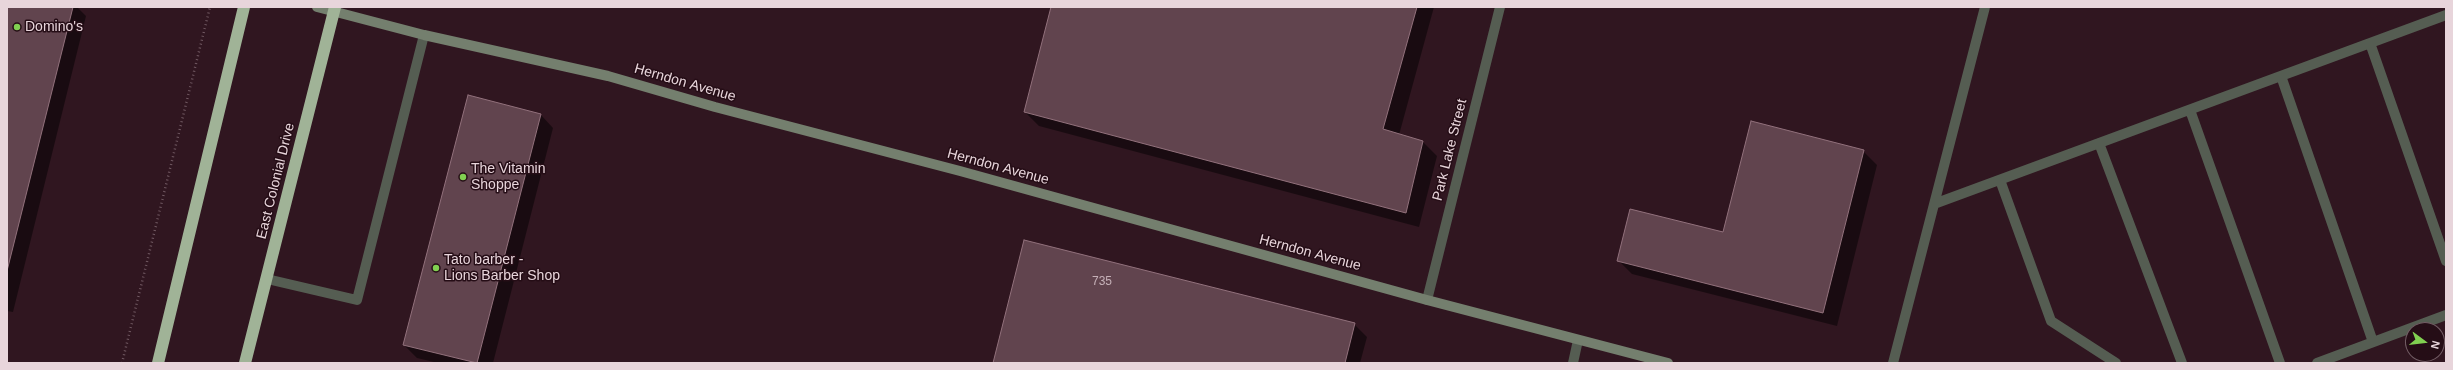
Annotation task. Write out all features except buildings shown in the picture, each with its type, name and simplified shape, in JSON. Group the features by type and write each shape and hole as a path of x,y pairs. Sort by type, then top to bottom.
{"highway":[{"path":"158,363 244,7"},
{"name":"East Colonial Drive","path":"245,363 335,9"}],"street":[{"name":"Herndon Avenue","path":"317,7 335,9 424,35 608,76 715,107 960,170 1427,300 1668,363"},
{"name":"Park Lake Street","path":"1427,300 1500,7"},
{"path":"1893,363 1985,7"},
{"path":"1934,204 2446,15"},
{"path":"267,279 357,300 424,35"},
{"path":"2370,43 2446,261"},
{"path":"2281,76 2373,342"},
{"path":"2190,110 2280,363"},
{"path":"2099,143 2182,363"},
{"path":"2000,180 2051,321 2116,363"},
{"path":"2317,363 2446,315"},
{"path":"1573,363 1578,340"}],"path":[{"path":"122,363 210,7"}],"place":[{"name":"Domino's","path":"17,27"},
{"name":"The Vitamin Shoppe","path":"463,177"},
{"name":"Tato barber - Lions Barber Shop","path":"436,268"}]}
